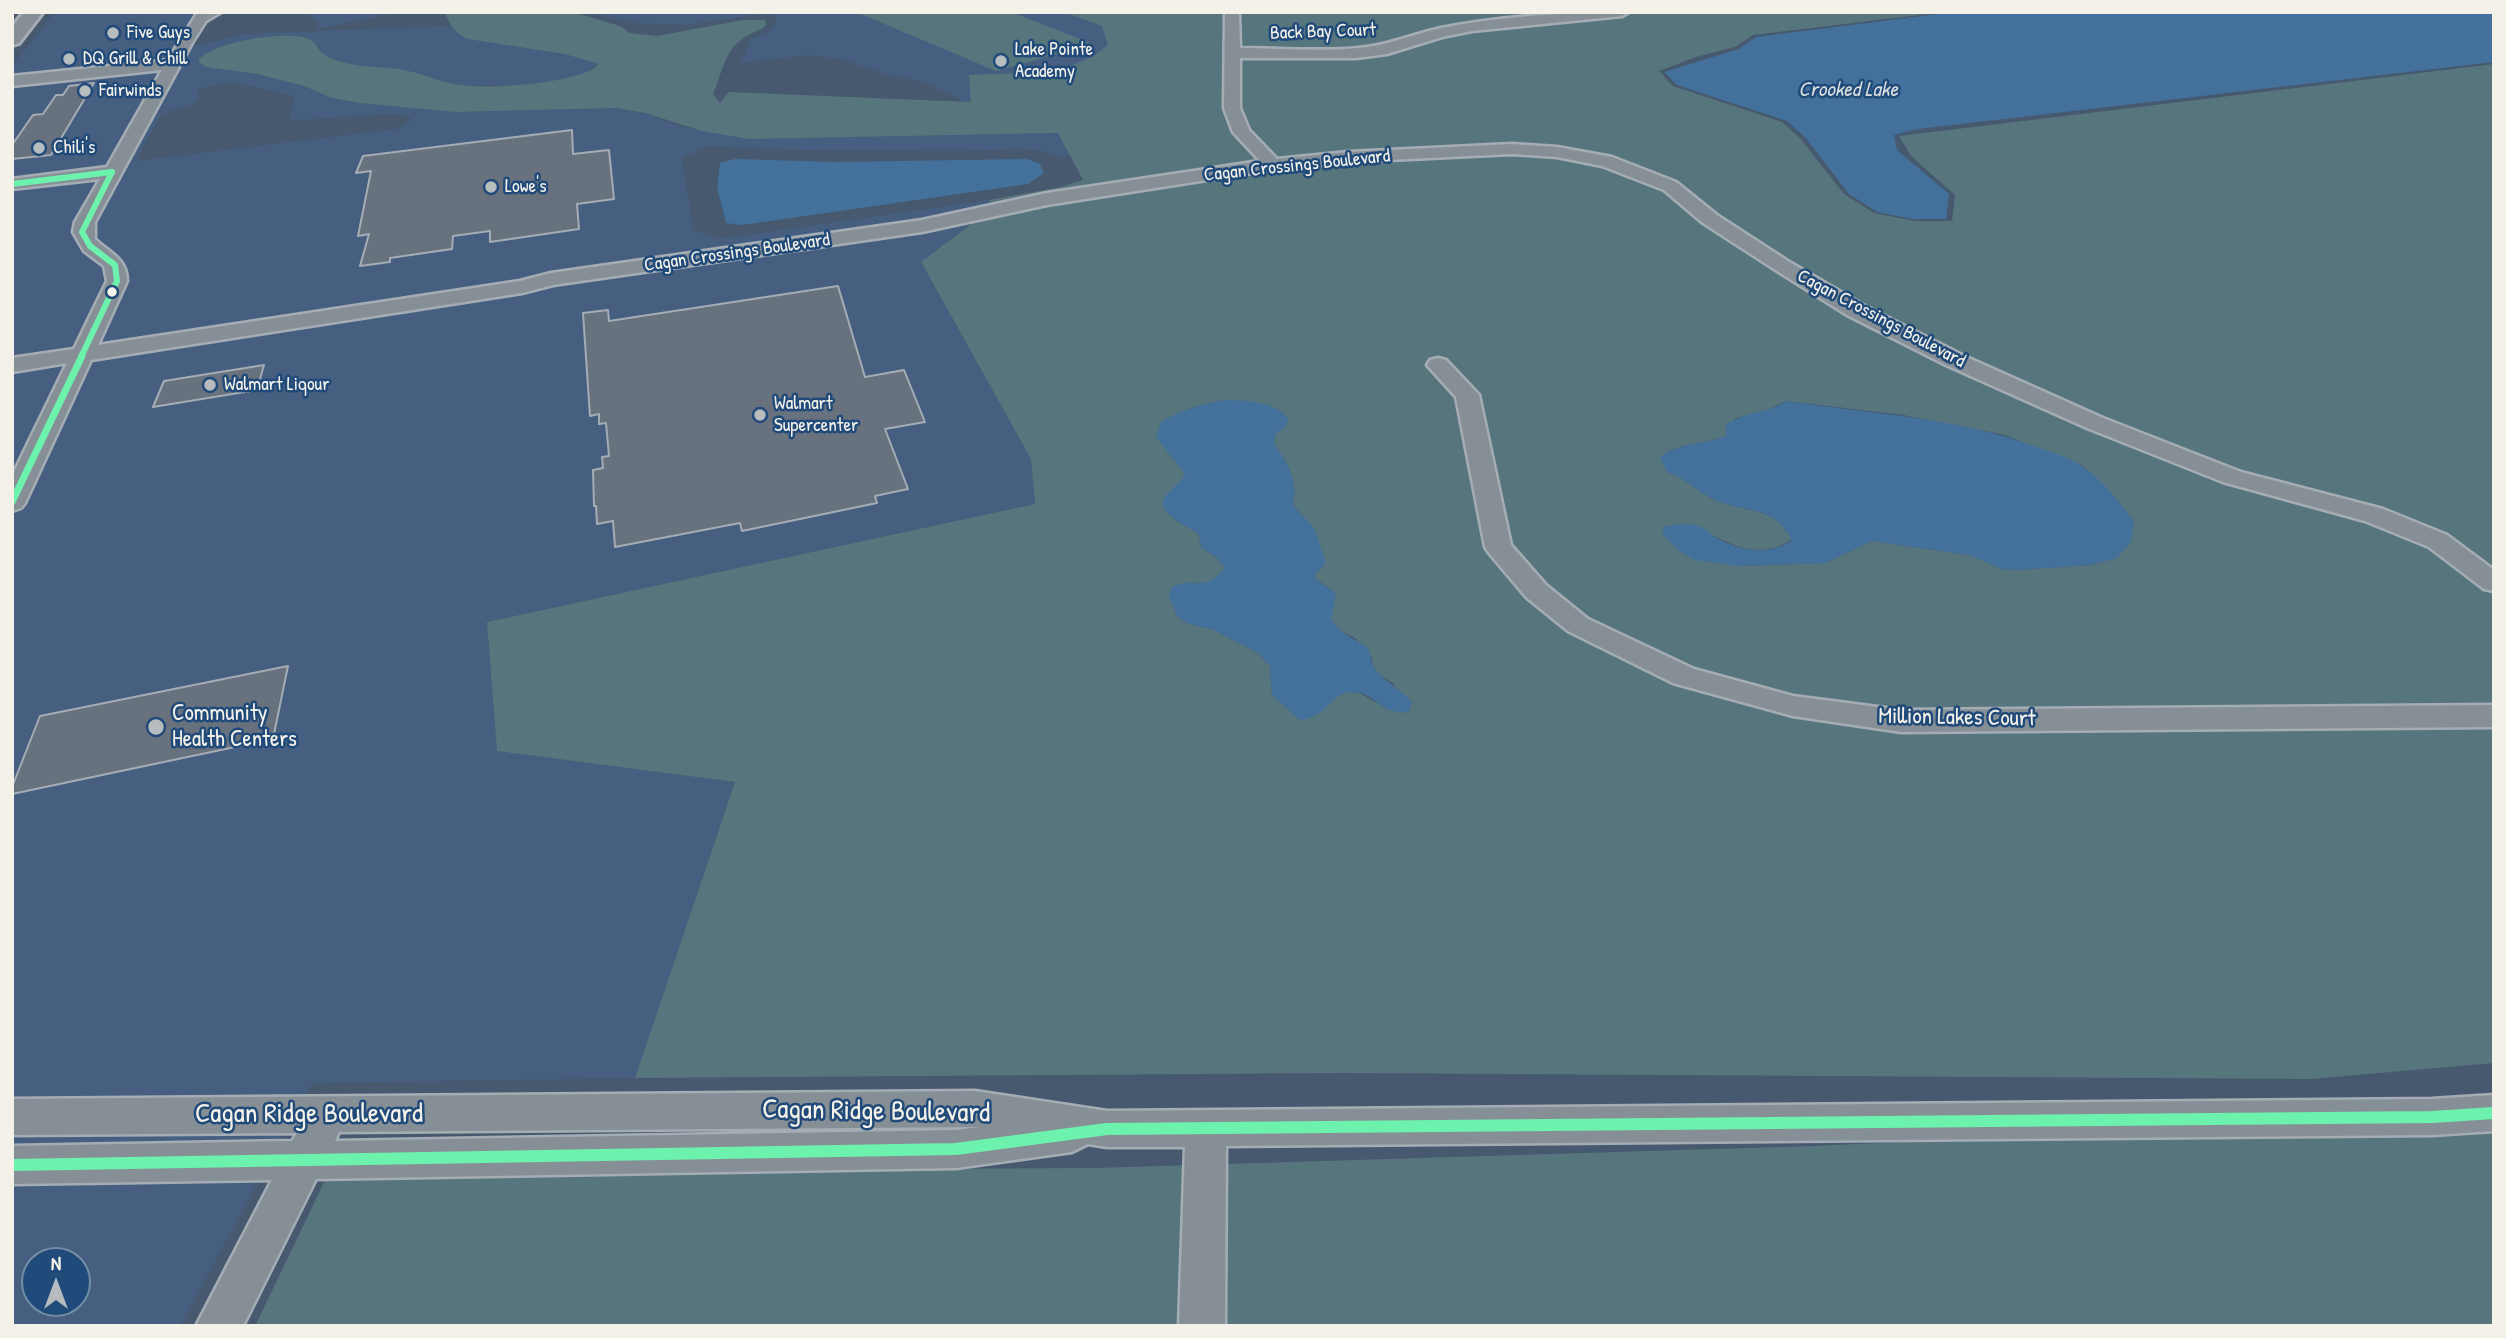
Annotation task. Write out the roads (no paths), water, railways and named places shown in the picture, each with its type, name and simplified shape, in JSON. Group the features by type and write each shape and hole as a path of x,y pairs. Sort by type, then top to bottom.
{"highway":[{"path":"12,39 34,12"}],"street":[{"path":"12,503 113,292 118,271 110,259 87,244 82,232 112,172 173,64 201,18 214,12"},
{"path":"1232,12 1232,108 1241,132 1273,165"},
{"path":"1451,12 1472,27"},
{"name":"Back Bay Court","path":"1232,53 1377,50 1472,27 1622,12"},
{"path":"12,81 173,64"},
{"name":"Cagan Crossings Boulevard","path":"86,348 524,279 551,279 922,226 1046,200 1273,165 1348,157 1511,149 1557,152 1626,168 1670,186 1710,219 1855,310 1954,360 2095,423 2232,477 2374,515 2438,541 2494,583"},
{"path":"12,184 112,172"},
{"path":"12,354 86,348"},
{"path":"12,365 86,348"},
{"name":"Million Lakes Court","path":"1438,365 1467,395 1499,547 1536,591 1578,625 1684,676 1793,706 1901,721 2494,716"},
{"name":"Cagan Ridge Boulevard","path":"12,1117 975,1109 1107,1129"},
{"name":"Cagan Ridge Boulevard","path":"12,1165 956,1149 1107,1129 2432,1117 2494,1112"},
{"path":"219,1326 327,1115"},
{"path":"1202,1326 1206,1128"}],"water":[{"name":"Crooked Lake","path":"1954,12 2494,12 2494,62 1918,129 1894,135 1897,150 1949,194 1946,219 1913,219 1877,212 1849,194 1805,137 1787,121 1677,85 1664,72 1739,49 1756,37"},
{"path":"735,159 836,162 1027,159 1040,164 1044,173 1028,184 742,225 726,223 717,187 720,163"},
{"path":"1226,400 1268,405 1289,419 1284,428 1275,434 1274,444 1291,473 1293,505 1314,528 1326,563 1316,573 1316,579 1336,594 1331,620 1341,631 1368,648 1373,666 1380,675 1412,701 1409,712 1391,710 1361,693 1347,692 1316,715 1300,720 1272,695 1270,666 1258,653 1212,629 1189,624 1178,617 1169,597 1172,587 1211,581 1225,568 1216,557 1202,548 1198,533 1173,518 1164,507 1166,495 1185,474 1156,437 1161,422 1192,408"},
{"path":"1787,401 1977,429 2067,458 2098,478 2134,521 2131,542 2117,558 2090,565 2017,570 2002,569 1969,555 1872,541 1825,563 1739,566 1695,560 1679,551 1662,534 1665,526 1694,525 1739,548 1767,550 1792,540 1785,528 1768,515 1715,500 1667,472 1660,457 1683,446 1726,436 1726,425 1733,420"}],"place":[{"name":"Five Guys","path":"113,33"},
{"name":"DQ Grill & Chill","path":"69,59"},
{"name":"Lake Pointe Academy","path":"1001,61"},
{"name":"Fairwinds","path":"85,91"},
{"name":"Chili's","path":"39,148"},
{"name":"Lowe's","path":"491,187"},
{"name":"Walmart Liqour","path":"210,385"},
{"name":"Walmart Supercenter","path":"760,415"},
{"name":"Community Health Centers","path":"156,727"}]}
